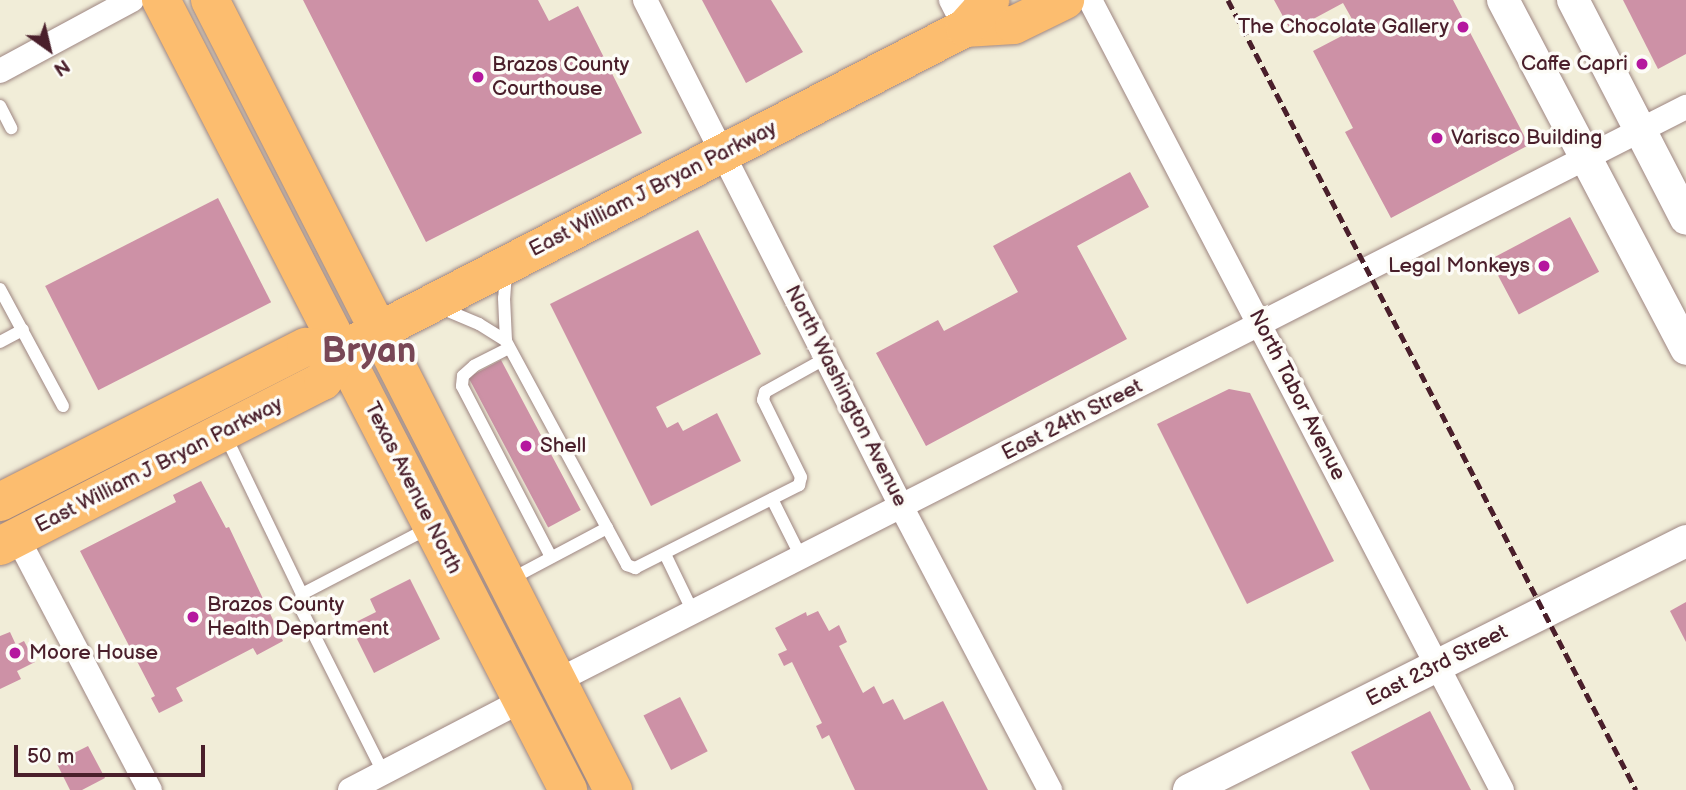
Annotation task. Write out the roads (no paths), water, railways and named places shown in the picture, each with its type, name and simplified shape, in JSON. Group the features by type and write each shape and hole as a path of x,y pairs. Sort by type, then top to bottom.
{"main road":[{"name":"Texas Avenue North","path":"161,0 568,790"},
{"name":"Texas Avenue North","path":"210,0 377,332 613,790"},
{"name":"East William J Bryan Parkway","path":"8,542 323,381 342,350 722,153 958,14 990,0"},
{"name":"East William J Bryan Parkway","path":"958,14 1014,25 1065,0"},
{"name":"East William J Bryan Parkway","path":"0,501 306,347 342,350"}],"street":[{"path":"0,71 132,0"},
{"name":"North Washington Avenue","path":"645,0 901,506 1049,790"},
{"name":"North Tabor Avenue","path":"1090,0 1502,790"},
{"path":"1503,0 1686,349"},
{"path":"1573,0 1686,219"},
{"name":"East 24th Street","path":"557,681 1686,107"},
{"name":"East 23rd Street","path":"1189,790 1686,541"},
{"path":"8,542 150,790"},
{"path":"350,790 521,701"}],"lane":[{"path":"0,106 11,128"},
{"path":"507,265 504,299 508,345 519,381 573,481 607,528 627,565 635,568 799,485 801,477 763,400 765,392 826,358"},
{"path":"0,289 64,406"},
{"path":"431,304 479,324 508,345"},
{"path":"0,342 23,330"},
{"path":"508,345 474,366 463,376 462,386 477,404 514,473 530,504 551,557"},
{"path":"223,432 302,594 299,605 383,772"},
{"path":"772,499 801,557"},
{"path":"302,594 433,526"},
{"path":"506,582 607,528"},
{"path":"665,554 693,612"}],"railway":[{"path":"1228,0 1636,790"}],"place":[{"name":"The Chocolate Gallery","path":"1463,27"},
{"name":"Caffe Capri","path":"1642,64"},
{"name":"Brazos County Courthouse","path":"478,77"},
{"name":"Varisco Building","path":"1437,138"},
{"name":"Legal Monkeys","path":"1544,266"},
{"name":"Shell","path":"526,446"},
{"name":"Brazos County Health Department","path":"193,617"},
{"name":"Moore House","path":"15,653"}],"district":[{"name":"Bryan","path":"369,352"}]}
